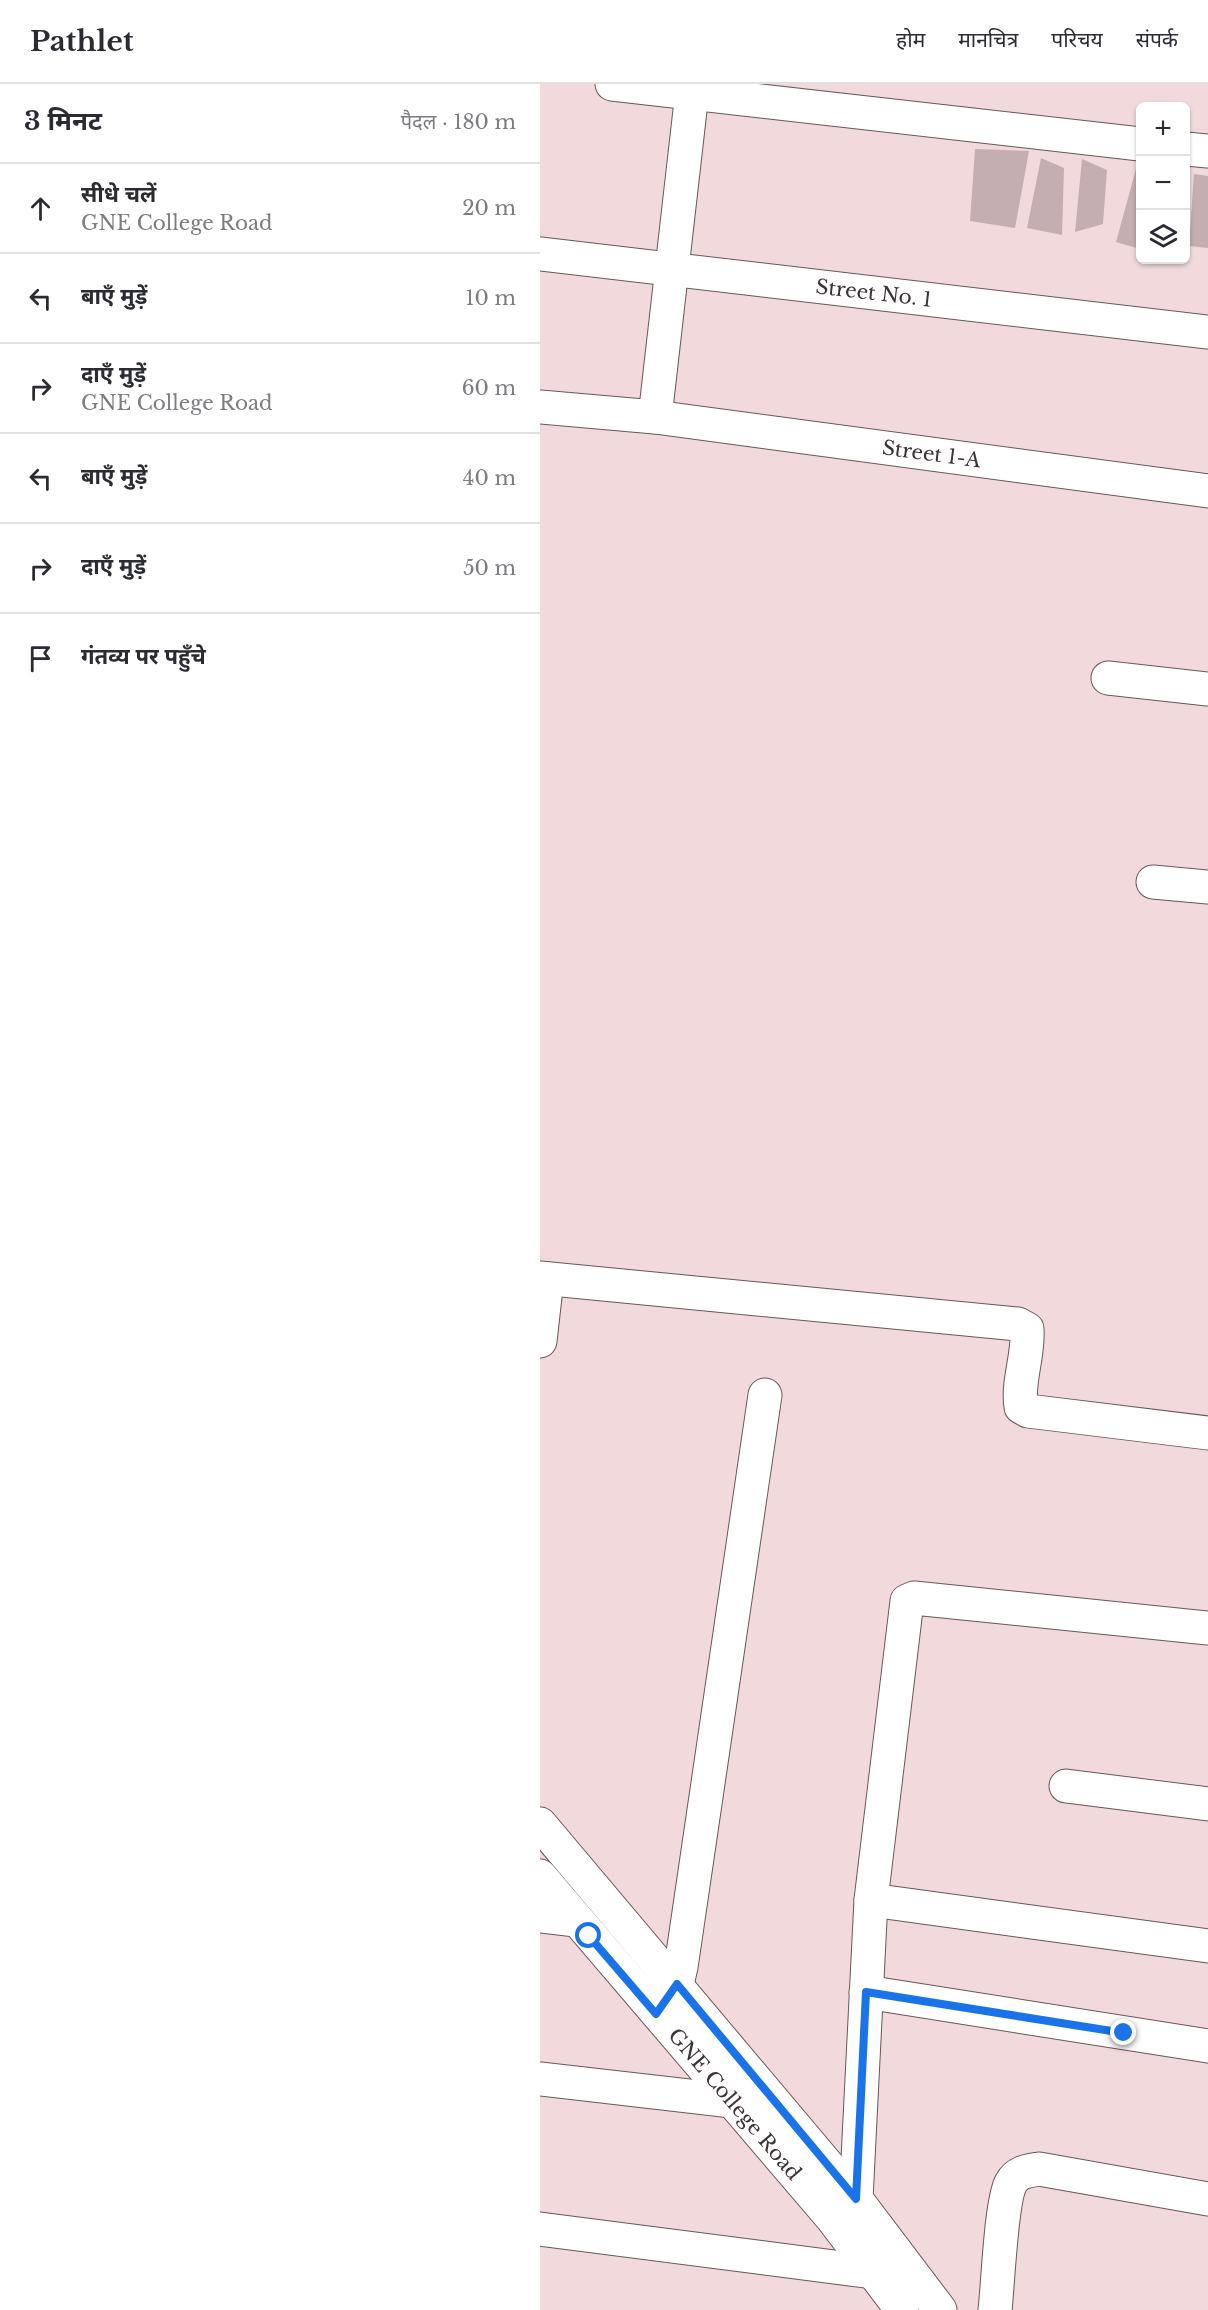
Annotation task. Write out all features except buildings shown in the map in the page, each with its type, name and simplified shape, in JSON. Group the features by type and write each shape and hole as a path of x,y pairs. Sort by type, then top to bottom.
{"street":[{"path":"612,84 693,89 1136,144"},
{"path":"655,417 670,270 693,89"},
{"path":"1190,149 1208,151"},
{"name":"Street No. 1","path":"540,254 1208,332"},
{"name":"Street 1-A","path":"540,407 655,417 1208,491"},
{"path":"1107,678 1208,689"},
{"path":"1153,882 1208,887"},
{"path":"540,1341 543,1279 1018,1324 1027,1329 1028,1340 1019,1397 1021,1407 1028,1411 1208,1432"},
{"path":"656,2014 677,1984 765,1395"},
{"path":"856,2199 871,1899 904,1608 907,1601 914,1598 1208,1628"},
{"path":"1066,1786 1208,1804"},
{"name":"GNE College Road","path":"540,1824 856,2199 885,2263 902,2310"},
{"name":"GNE College Road","path":"540,1876 832,2218 940,2310"},
{"path":"871,1899 1208,1946"},
{"path":"540,1916 576,1920"},
{"path":"866,1992 1208,2046"},
{"path":"540,2079 732,2101"},
{"path":"995,2310 1010,2184 1021,2172 1039,2169 1208,2199"},
{"path":"540,2229 885,2263"}],"route":[{"path":"589,1936 656,2014 677,1984 856,2199 866,1992 1124,2033"}]}
